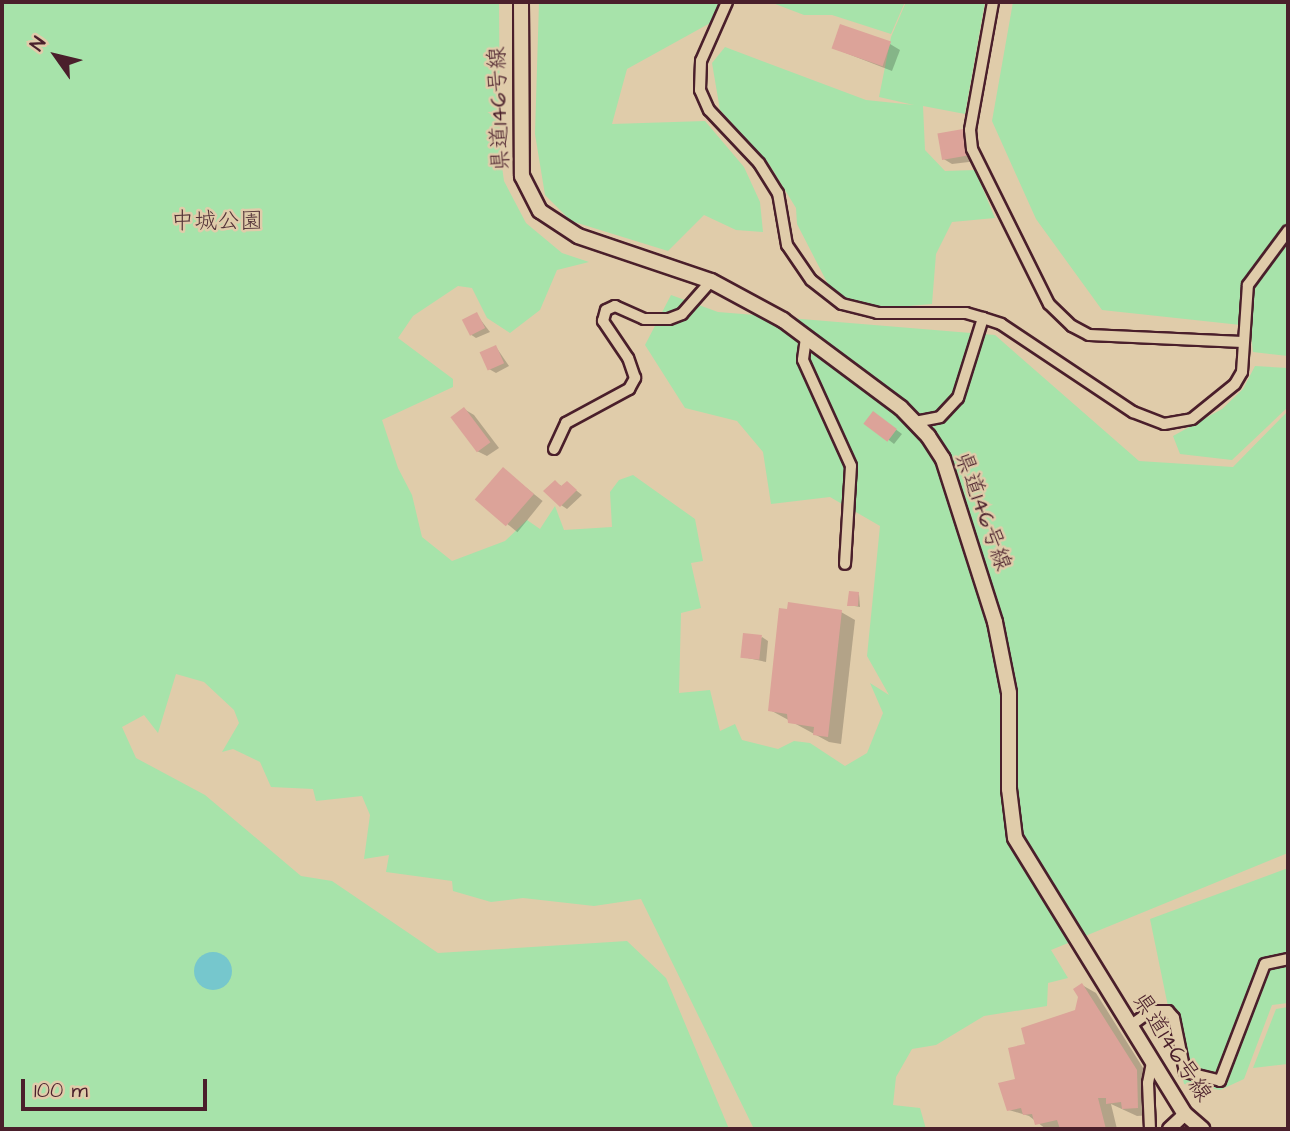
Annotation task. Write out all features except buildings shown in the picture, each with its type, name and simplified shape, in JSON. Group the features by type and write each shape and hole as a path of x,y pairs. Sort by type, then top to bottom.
{"main road":[{"name":"県道146号線","path":"521,2 521,168 540,211 578,236 711,281 806,338 915,422 943,459 962,507 995,622 1009,693 1009,798 1015,838 1185,1114 1202,1129"}],"street":[{"path":"727,2 701,61 700,90 709,110 759,163 778,193 787,245 811,280 842,304 877,313 966,313 983,318 1012,331 1133,412 1164,424 1192,419 1235,384 1242,372 1248,285 1288,230"},
{"path":"993,2 970,130 972,149 1049,304 1072,326 1089,335 1243,342"},
{"path":"554,449 566,423 629,389 635,378 603,321 606,310 615,306 654,321 669,319 682,314 711,281"},
{"path":"915,422 940,417 958,398 983,318"},
{"path":"806,338 803,360 851,466 845,564"},
{"path":"1130,1026 1152,1011 1168,1012 1174,1017 1185,1072 1220,1081 1265,964 1288,959"},
{"path":"1150,1129 1148,1083 1152,1062"},
{"path":"1169,1129 1185,1114"}],"green space":[{"name":"中城公園","path":"2,2 499,2 500,152 504,181 526,223 562,253 589,262 557,270 540,310 510,333 487,318 472,288 458,286 413,316 398,338 453,379 453,387 382,420 398,468 412,495 422,537 452,561 505,541 527,520 540,529 555,506 564,530 612,527 610,492 619,480 633,475 695,519 703,561 691,563 701,608 681,613 679,693 710,690 720,731 735,724 742,740 778,749 794,741 810,743 845,766 867,753 883,713 870,683 889,695 867,656 880,526 830,497 771,504 763,452 737,421 685,408 645,345 671,295 718,312 995,335 1139,461 1233,467 1288,411 1288,853 1051,950 1068,978 1048,983 1047,1006 984,1016 936,1045 912,1049 896,1077 893,1105 920,1108 926,1129 754,1129 641,899 594,906 523,898 491,902 453,891 452,881 386,872 389,855 364,859 370,815 362,796 316,801 313,789 271,787 260,762 233,749 222,752 239,723 234,710 204,682 176,674 158,733 144,715 122,727 136,758 205,795 301,876 332,881 438,953 627,941 666,978 729,1129 2,1129"},
{"path":"539,2 720,2 712,22 627,69 612,124 705,121 744,167 760,202 763,232 736,230 704,215 668,251 571,221 545,195 535,134"},
{"path":"770,2 905,2 891,34 832,15 804,15"},
{"path":"906,2 985,2 965,114 923,106 925,150 945,171 975,170 995,218 952,222 936,254 932,304 885,308 844,302 832,292 797,224 796,208 769,164 720,110 712,63 725,47 866,100 914,105 879,97 891,37"},
{"path":"1013,2 1288,2 1288,356 1253,352 1250,326 1102,310 1036,219 992,121"},
{"path":"1255,366 1288,368 1288,407 1232,460 1180,454 1173,436 1222,409 1243,389"},
{"path":"1288,868 1288,1003 1272,1005 1244,1079 1220,1090 1184,1084 1150,919"},
{"path":"1288,1007 1288,1064 1253,1068 1276,1009"}],"water":[{"path":"213,952 226,958 232,971 226,984 213,990 200,984 194,971 200,958"}]}
